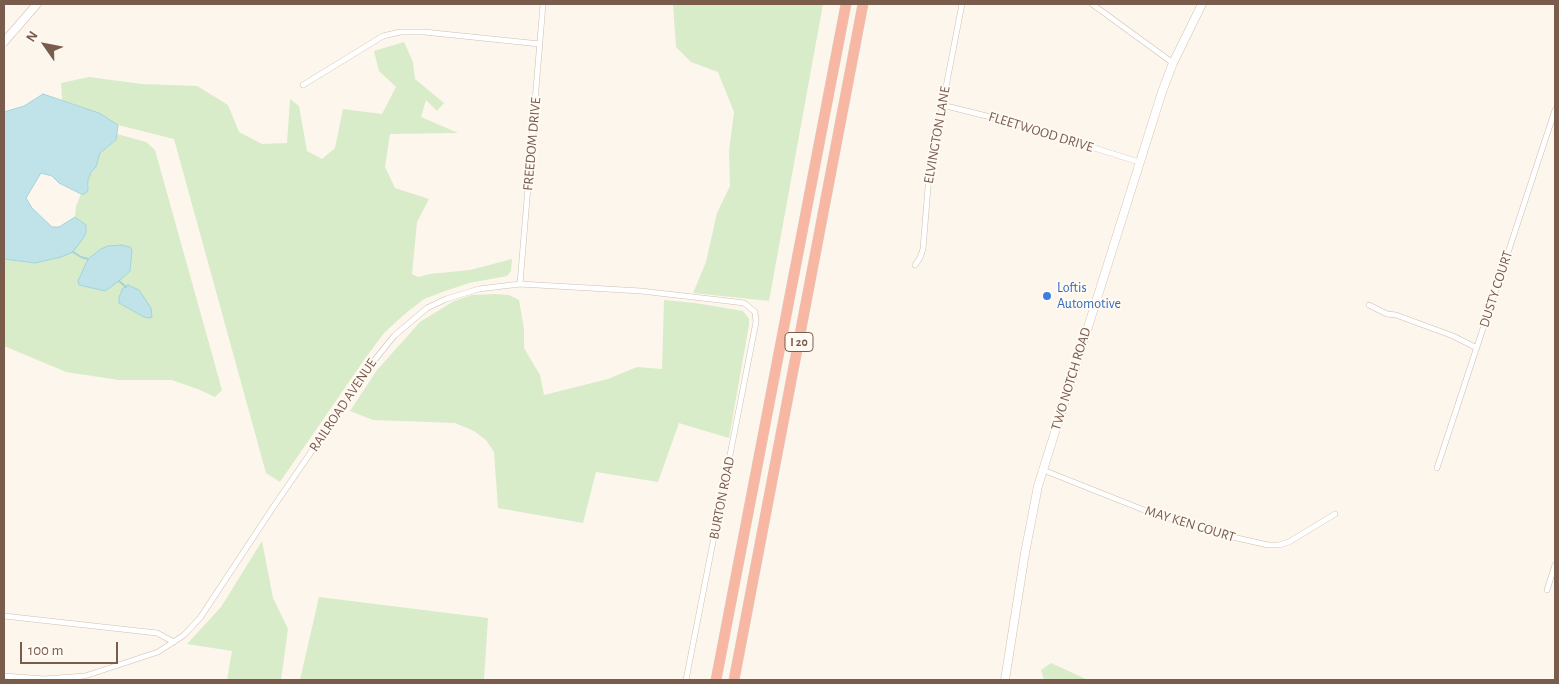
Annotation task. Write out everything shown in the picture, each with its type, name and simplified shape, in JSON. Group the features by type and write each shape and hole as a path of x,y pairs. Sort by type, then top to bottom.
{"highway":[{"name":"I 20","path":"716,680 846,4"},
{"name":"I 20","path":"734,680 863,4"}],"street":[{"path":"4,42 37,4"},
{"name":"FREEDOM DRIVE","path":"520,284 543,4"},
{"name":"ELVINGTON LANE","path":"915,265 923,249 929,175 962,4"},
{"path":"1092,4 1173,63"},
{"name":"TWO NOTCH ROAD","path":"1005,680 1032,510 1043,470 1162,92 1173,63 1202,4"},
{"path":"304,85 382,36 400,32 424,32 540,44"},
{"name":"FLEETWOOD DRIVE","path":"942,105 1011,122 1139,162"},
{"name":"DUSTY COURT","path":"1437,468 1555,110"},
{"name":"RAILROAD AVENUE","path":"4,676 44,679 85,676 158,652 184,635 200,618 372,362 411,320 436,303 472,290 520,284 641,291 739,302 752,308 756,316"},
{"path":"1369,305 1387,314 1396,315 1444,332 1477,348"},
{"name":"BURTON ROAD","path":"686,680 756,316"},
{"name":"MAY KEN COURT","path":"1043,470 1149,512 1268,546 1289,542 1335,514"},
{"path":"1547,590 1555,565"},
{"path":"4,616 157,633 174,642"}],"green space":[{"path":"673,4 823,4 769,301 693,293 706,262 717,213 730,186 729,151 734,112 718,72 691,62 676,47"},
{"path":"404,42 413,62 415,79 444,103 437,111 426,100 421,117 458,133 390,134 385,167 395,188 429,199 417,222 412,274 418,277 470,270 512,259 511,271 507,276 469,283 424,299 384,333 280,482 266,473 174,139 118,125 99,113 62,100 61,83 89,77 142,84 197,86 228,105 239,132 262,144 287,143 290,99 299,106 307,151 322,159 335,148 343,109 382,114 396,87 379,71 374,51"},
{"path":"117,134 146,142 155,150 222,390 215,397 172,380 119,380 66,372 4,346 4,259 35,263 84,237 86,225 75,217 76,206 81,194 84,194 89,186 88,180 91,172 96,167 100,153 116,140"},
{"path":"472,295 509,295 519,300 524,329 524,348 540,375 544,395 608,379 637,367 662,369 664,300 743,311 749,319 749,325 729,438 679,423 658,482 596,472 583,523 498,508 494,452 486,440 474,431 455,423 373,420 350,411 377,370 420,322 454,301"},
{"path":"262,541 273,598 288,629 281,680 227,680 232,651 187,644 221,607"},
{"path":"319,597 488,618 484,680 300,680"},
{"path":"1051,663 1088,680 1044,680 1041,670"}],"water":[{"path":"43,94 99,113 118,125 116,140 100,153 96,167 91,172 88,180 88,191 84,194 59,183 52,176 41,173 26,198 32,208 52,227 59,227 75,217 86,225 84,237 73,252 35,263 4,259 4,112 24,106"},
{"path":"121,245 130,247 132,250 130,271 105,291 79,285 78,281 88,259 108,246"},
{"path":"128,285 139,290 151,308 152,317 144,317 119,303 119,297 123,288"}],"waterway":[{"path":"73,252 88,259"},
{"path":"119,281 126,287"}],"place":[{"name":"Loftis Automotive","path":"1047,296"}]}
